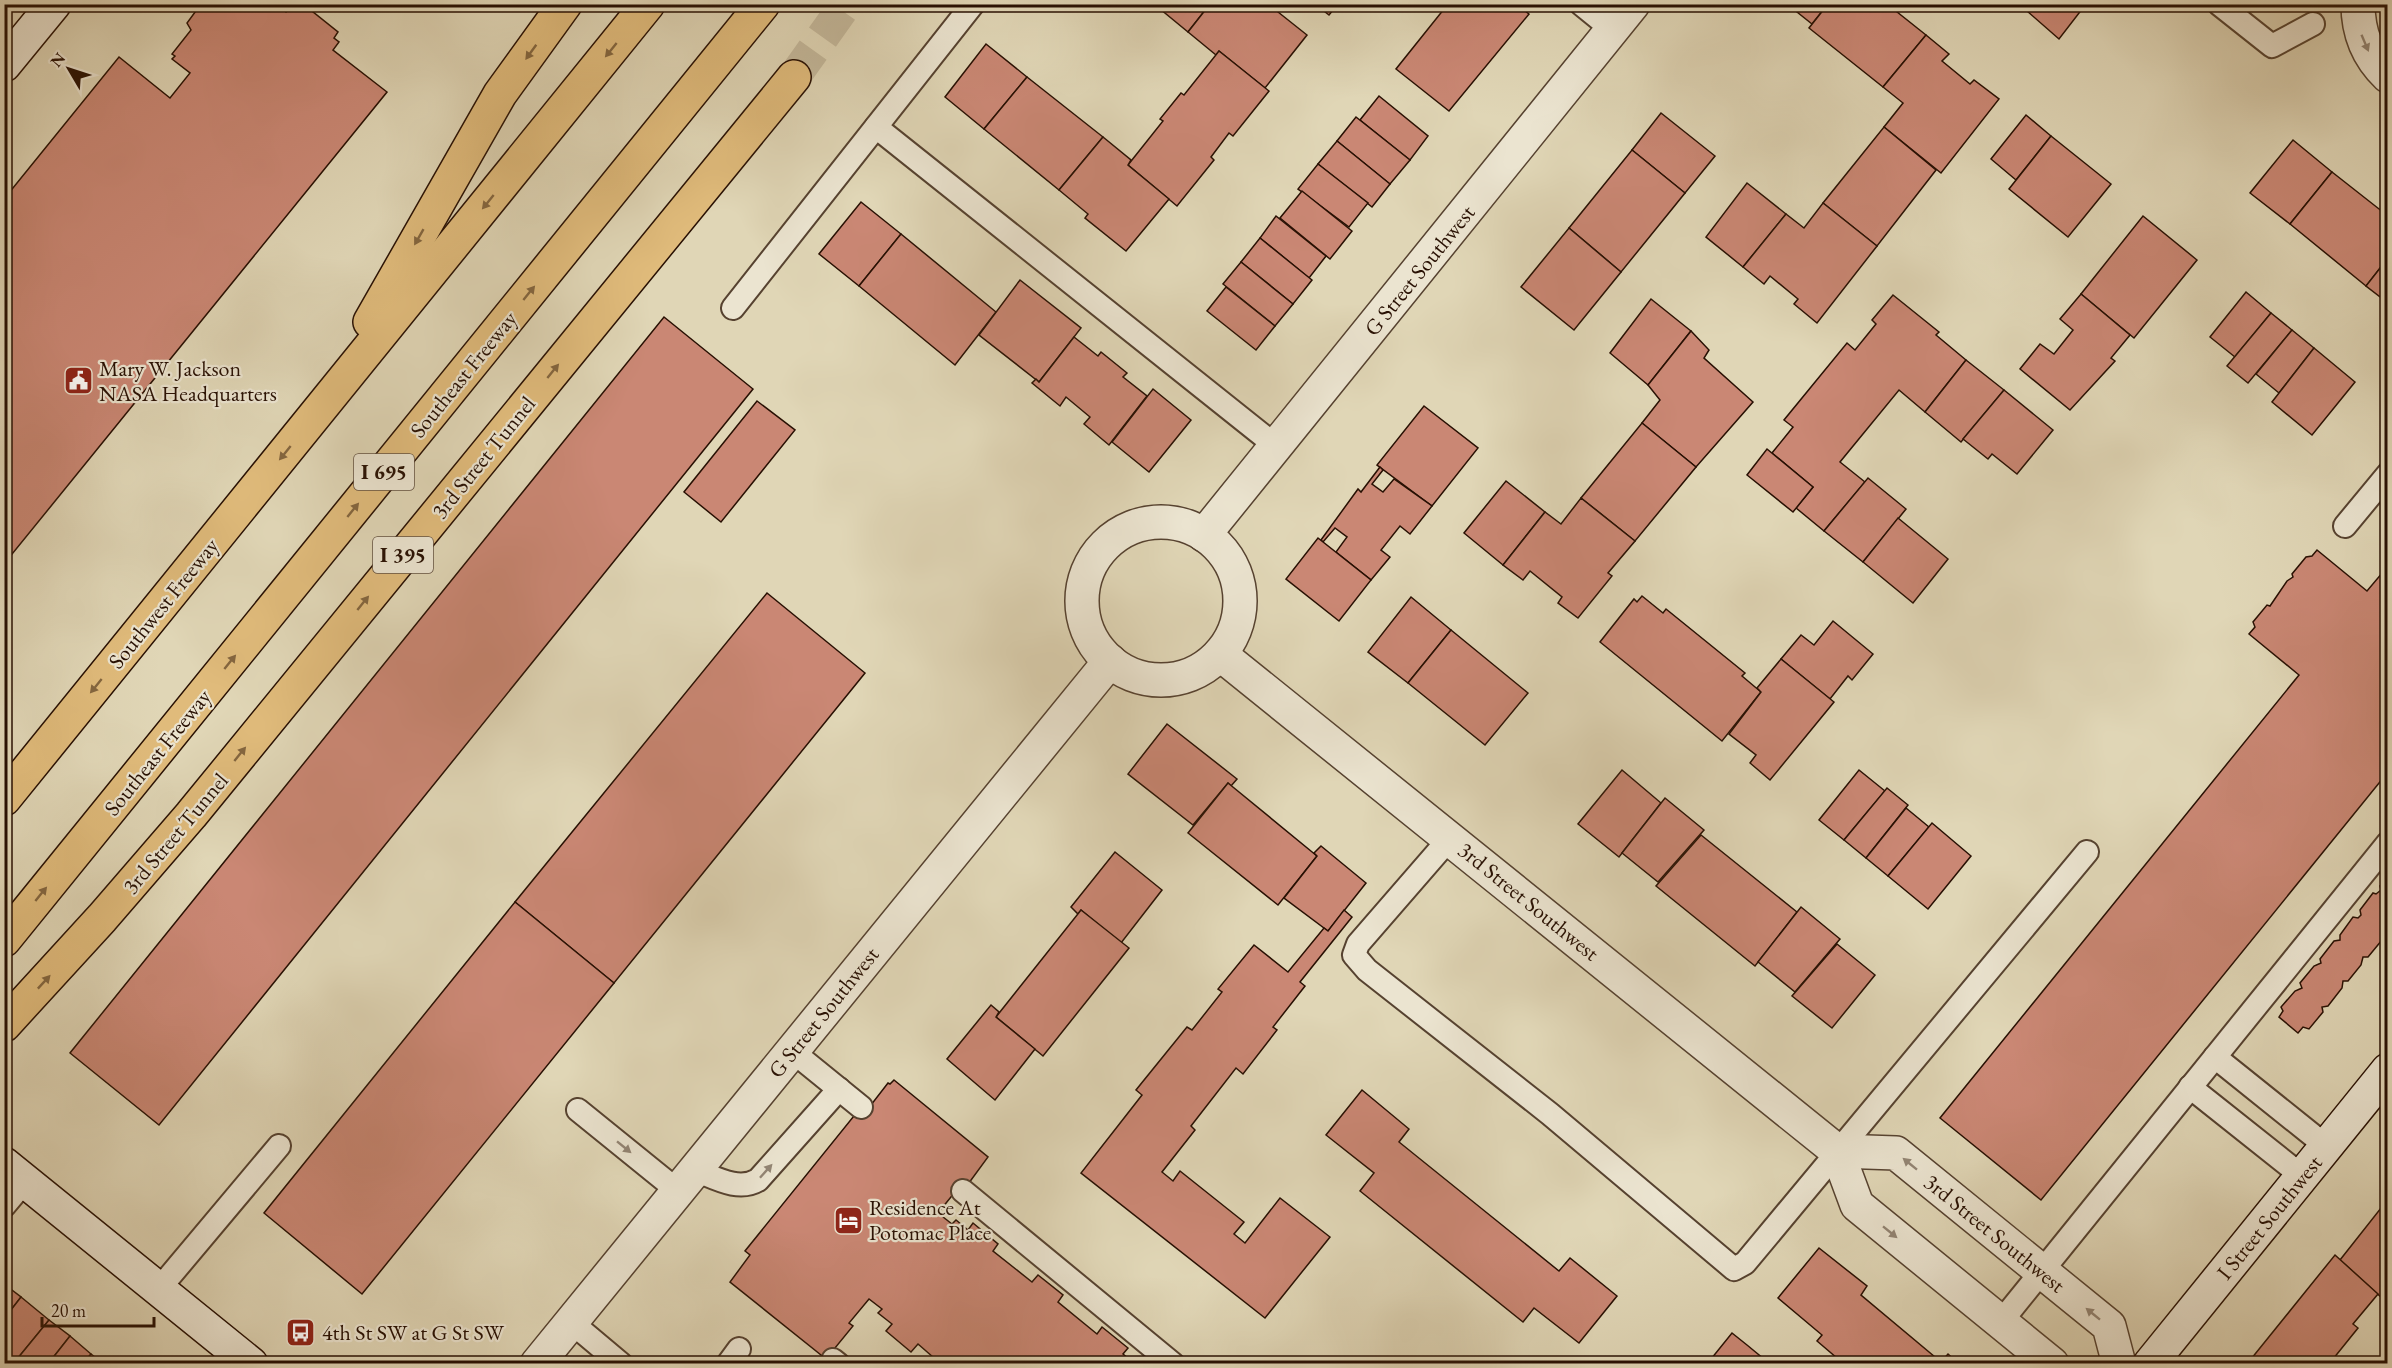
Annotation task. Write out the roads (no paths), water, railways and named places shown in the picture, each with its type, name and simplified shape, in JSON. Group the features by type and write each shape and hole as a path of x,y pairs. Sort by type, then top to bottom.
{"highway":[{"path":"322,407 500,94 565,4"},
{"path":"322,407 648,4"},
{"name":"Southeast Freeway","path":"4,940 763,4"},
{"name":"3rd Street Tunnel","path":"4,1025 102,918 198,806 794,77"},
{"name":"Southwest Freeway","path":"4,799 322,407"}],"street":[{"path":"4,65 54,4"},
{"name":"G Street Southwest","path":"1204,535 1633,4"},
{"path":"2358,4 2358,22 2364,45 2377,65 2388,76"},
{"path":"1164,523 1188,527 1204,535 1227,558 1237,582 1239,607 1233,632 1220,654 1202,669 1180,678 1156,680 1133,676 1110,661 1095,647 1085,624 1081,599 1086,575 1098,553 1116,536 1139,525 1164,523"},
{"name":"3rd Street Southwest","path":"1220,654 1837,1151 1896,1153 2109,1326 2119,1364"},
{"name":"G Street Southwest","path":"537,1364 1110,661"},
{"name":"I Street Southwest","path":"2150,1364 2388,1070"},
{"path":"1837,1151 1857,1205 2052,1364"},
{"path":"15,1172 251,1364"}],"lane":[{"path":"734,308 973,4"},
{"path":"1581,4 1613,30"},
{"path":"2219,4 2272,46 2313,24"},
{"path":"876,127 1276,446"},
{"path":"2345,526 2388,474"},
{"path":"1450,838 1358,944 1354,955 1366,970 1550,1114 1734,1269 1745,1263 2087,852"},
{"path":"2000,1323 2388,843"},
{"path":"792,1051 861,1107"},
{"path":"2215,1057 2326,1146"},
{"path":"2190,1087 2302,1176"},
{"path":"578,1110 686,1180 740,1186 750,1185 758,1180 839,1089"},
{"path":"159,1289 279,1146"},
{"path":"4,1206 15,1172"},
{"path":"963,1191 1173,1364"},
{"path":"571,1322 621,1364"}],"tunnel":[{"path":"794,77 846,4"}],"place":[{"name":"Mary W. Jackson NASA Headquarters","path":"78,381"},
{"name":"Residence At Potomac Place","path":"848,1220"},
{"name":"4th St SW at G St SW","path":"301,1332"}]}
